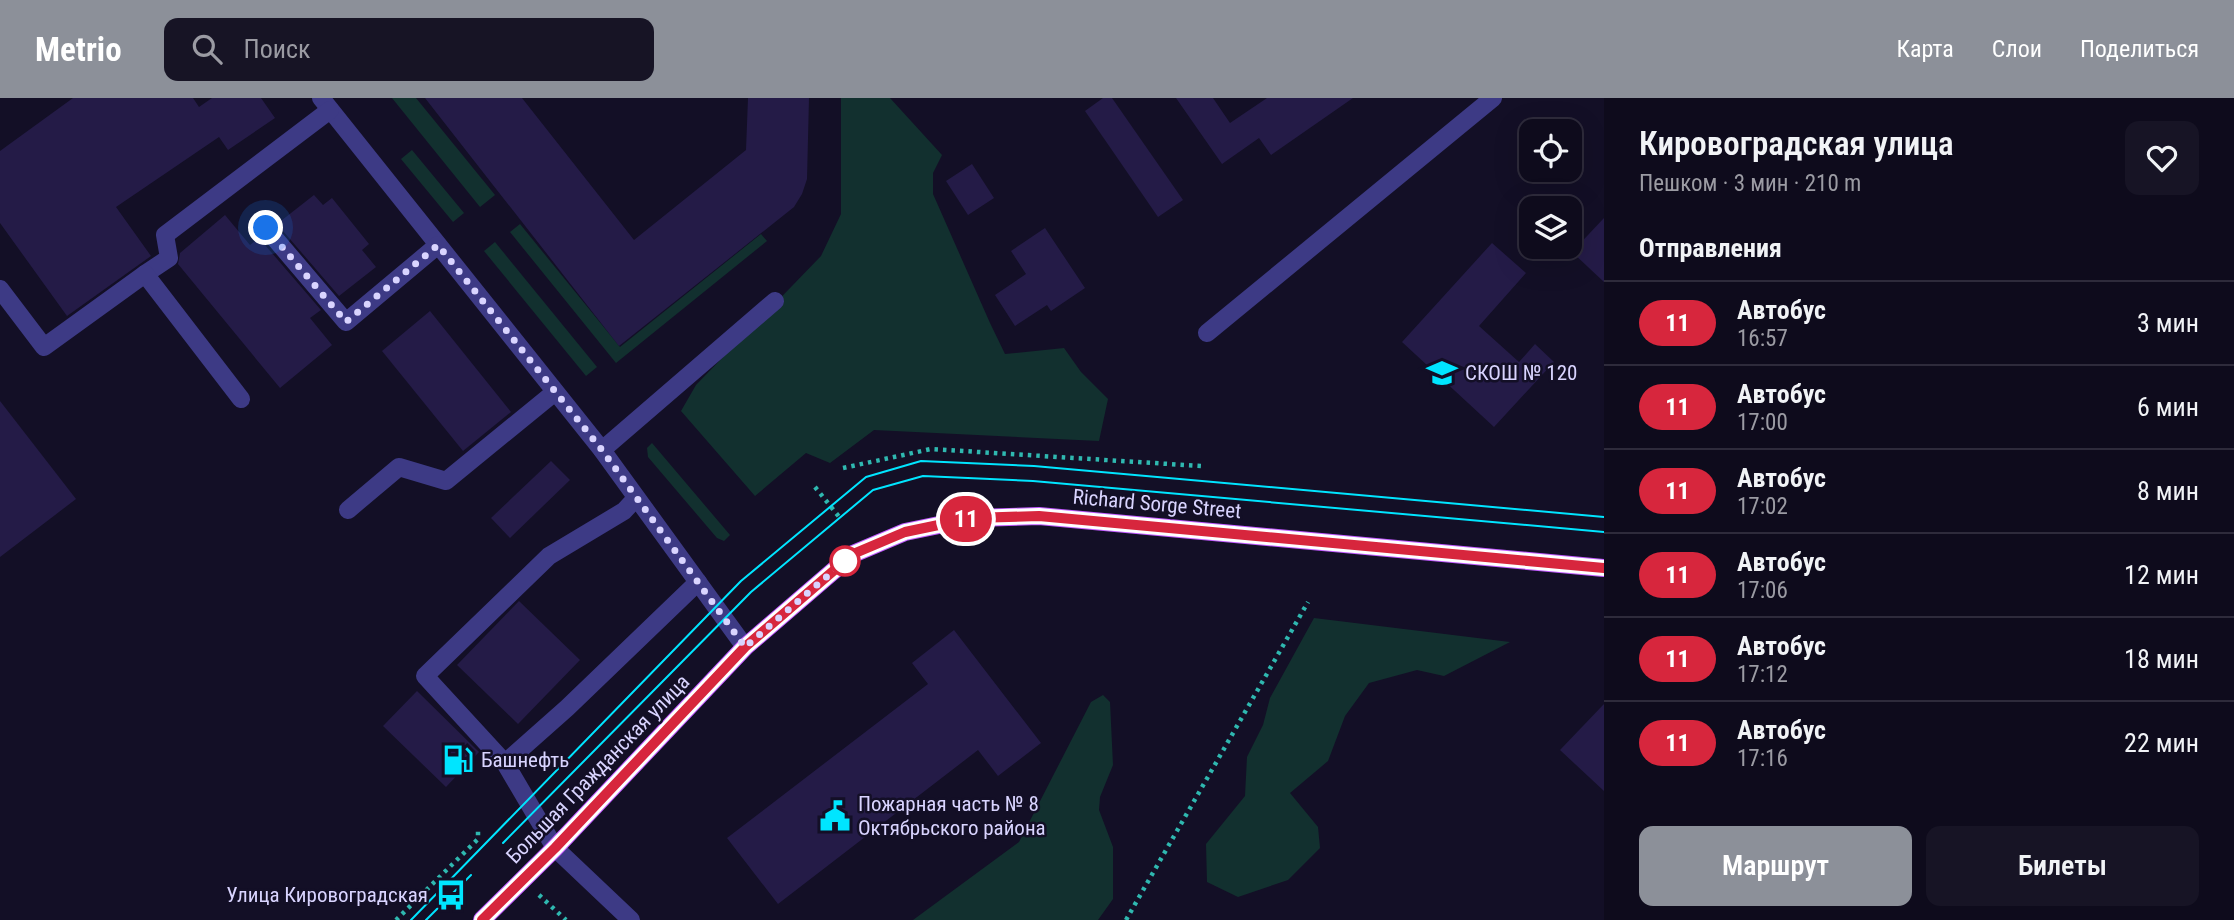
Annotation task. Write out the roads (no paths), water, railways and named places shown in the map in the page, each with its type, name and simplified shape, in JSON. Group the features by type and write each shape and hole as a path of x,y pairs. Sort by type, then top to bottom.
{"main road":[{"name":"Richard Sorge Street","path":"745,647 853,554 905,532 972,518 1039,516 1604,568"},
{"name":"Большая Гражданская улица","path":"482,920 555,848 745,647"}],"street":[{"path":"1207,333 1493,98"},
{"path":"0,289 44,347 169,258 165,235 325,104 602,450 745,647"},
{"path":"266,228 346,322 438,245"},
{"path":"145,274 241,399"},
{"path":"602,450 775,300"},
{"path":"348,510 399,467 446,481 555,392"},
{"path":"631,920 555,848 505,763 425,676 550,556 624,511 636,498"},
{"path":"505,763 567,708 698,582"}],"tram line":[{"path":"411,920 741,581 866,477 921,461 1034,466 1604,517"},
{"path":"503,843 751,592 873,490 923,476 1033,481 1604,532"},
{"path":"426,920 471,875"}],"place":[{"name":"СКОШ № 120","path":"1442,373"},
{"name":"Башнефть","path":"458,760"},
{"name":"Пожарная часть № 8 Октябрьского района","path":"835,816"},
{"name":"Улица Кировоградская","path":"451,895"}]}
